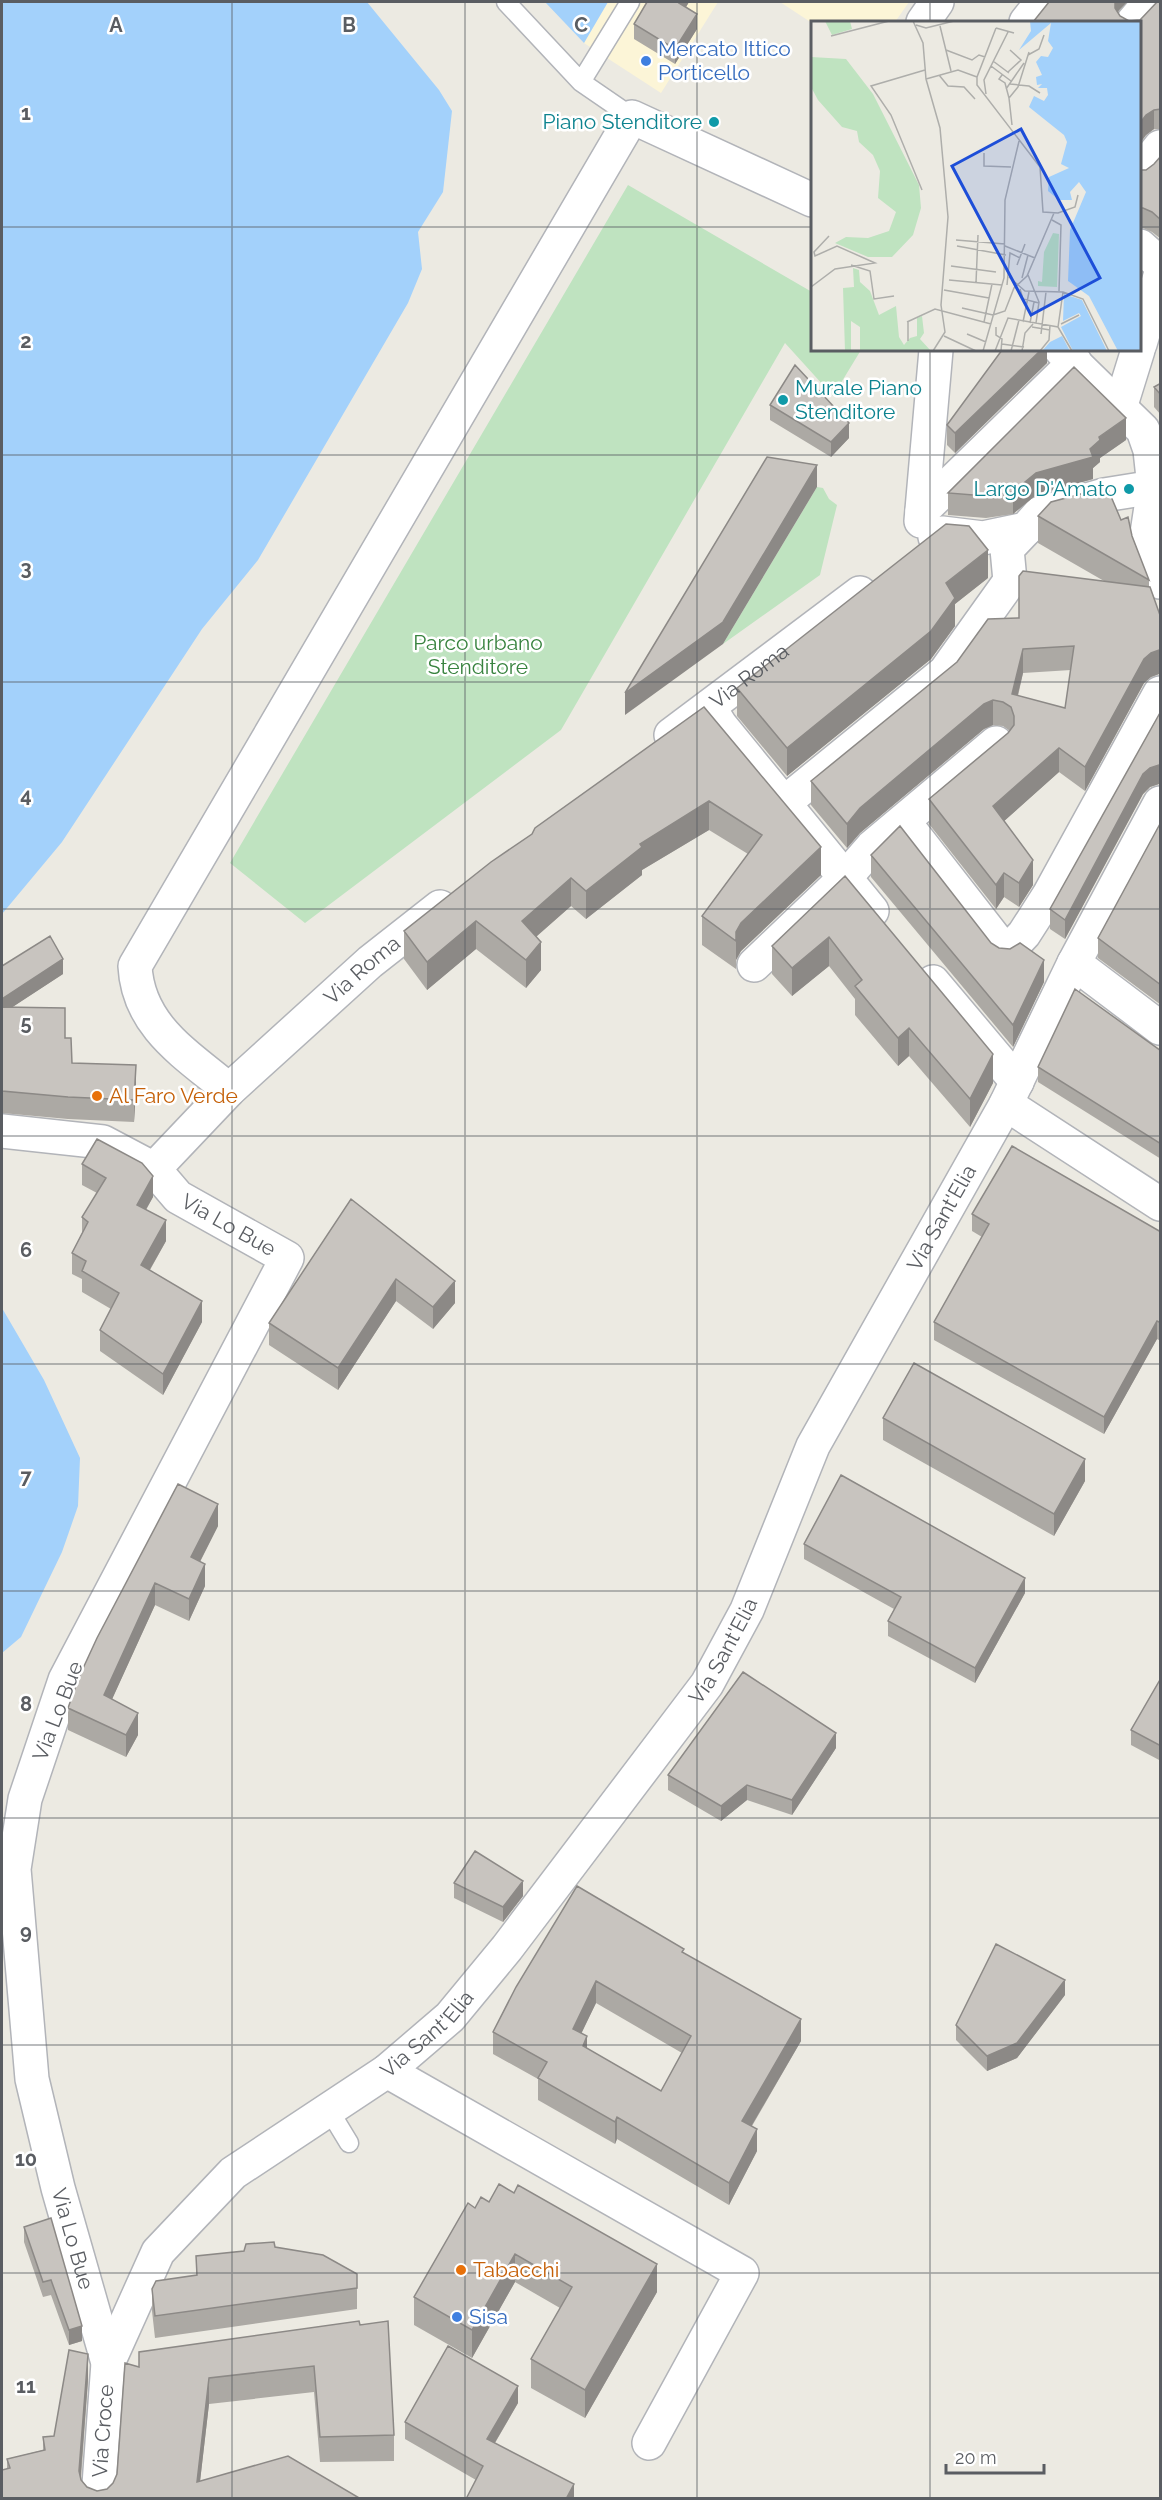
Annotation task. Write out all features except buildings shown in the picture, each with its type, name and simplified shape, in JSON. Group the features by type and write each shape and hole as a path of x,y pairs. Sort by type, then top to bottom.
{"street":[{"path":"924,21 937,2"},
{"path":"1027,21 1042,2"},
{"path":"1134,21 1150,2"},
{"path":"229,1090 165,1037 145,1011 136,987 135,966 632,117 809,193"},
{"path":"1141,171 1161,147"},
{"path":"1141,247 1161,264"},
{"path":"1141,341 1161,276"},
{"path":"936,351 922,511 915,551 942,533 983,538 1026,529"},
{"path":"1120,408 1138,351"},
{"path":"922,511 1068,356 1143,430 1150,450 1157,487 1146,540 1149,556 1161,582"},
{"path":"784,803 945,672 1010,581 1007,549 1040,513 1104,495 1157,487"},
{"name":"Via Roma","path":"651,749 881,576"},
{"path":"904,822 1006,953 1024,934 1048,895 1161,693"},
{"path":"709,707 721,726 890,931"},
{"path":"754,966 845,878 872,847 996,743"},
{"name":"Via Sant'Elia","path":"108,2363 158,2252 233,2173 387,2071 450,2017 507,1948 707,1684 747,1610 813,1446 1011,1093 1074,963 1161,802"},
{"name":"Via Roma","path":"154,1169 229,1090 370,962 461,890"},
{"path":"912,958 1011,1093 1161,1204"},
{"path":"1074,963 1161,1028"},
{"path":"2,1131 103,1142 154,1169"},
{"name":"Via Lo Bue","path":"108,2363 58,2188 32,2079 14,1869 25,1799 65,1680 287,1258 178,1197 154,1169"},
{"path":"387,2071 742,2273 649,2443"},
{"path":"108,2363 142,2358"},
{"name":"Via Croce","path":"98,2499 108,2363"}],"lane":[{"path":"506,2 581,82 632,117"},
{"path":"581,82 630,2"},
{"path":"329,2110 349,2143"}],"shaded area":[{"name":"Mercato Ittico Porticello","path":"608,2 718,2 661,93 584,43"},
{"name":"Mercato Ittico Porticello","path":"780,2 909,2 896,21 811,22"}],"green space":[{"name":"Parco urbano Stenditore","path":"628,185 811,291 811,351 860,351 833,396 785,343 561,730 305,923 230,863"},
{"path":"817,487 823,488 829,499 837,505 820,575 723,644"}],"water":[{"path":"2,2 367,2 439,90 452,111 443,192 418,232 422,269 408,303 258,560 202,629 62,842 2,914"},
{"path":"545,2 608,2 584,43"},
{"path":"2,1308 44,1380 80,1458 78,1506 62,1552 21,1637 2,1653"}],"place":[{"name":"Mercato Ittico Porticello","path":"646,61"},
{"name":"Piano Stenditore","path":"714,122"},
{"name":"Murale Piano Stenditore","path":"783,400"},
{"name":"Largo D'Amato","path":"1129,489"},
{"name":"Al Faro Verde","path":"97,1096"},
{"name":"Tabacchi","path":"461,2270"},
{"name":"Sisa","path":"457,2317"}]}
